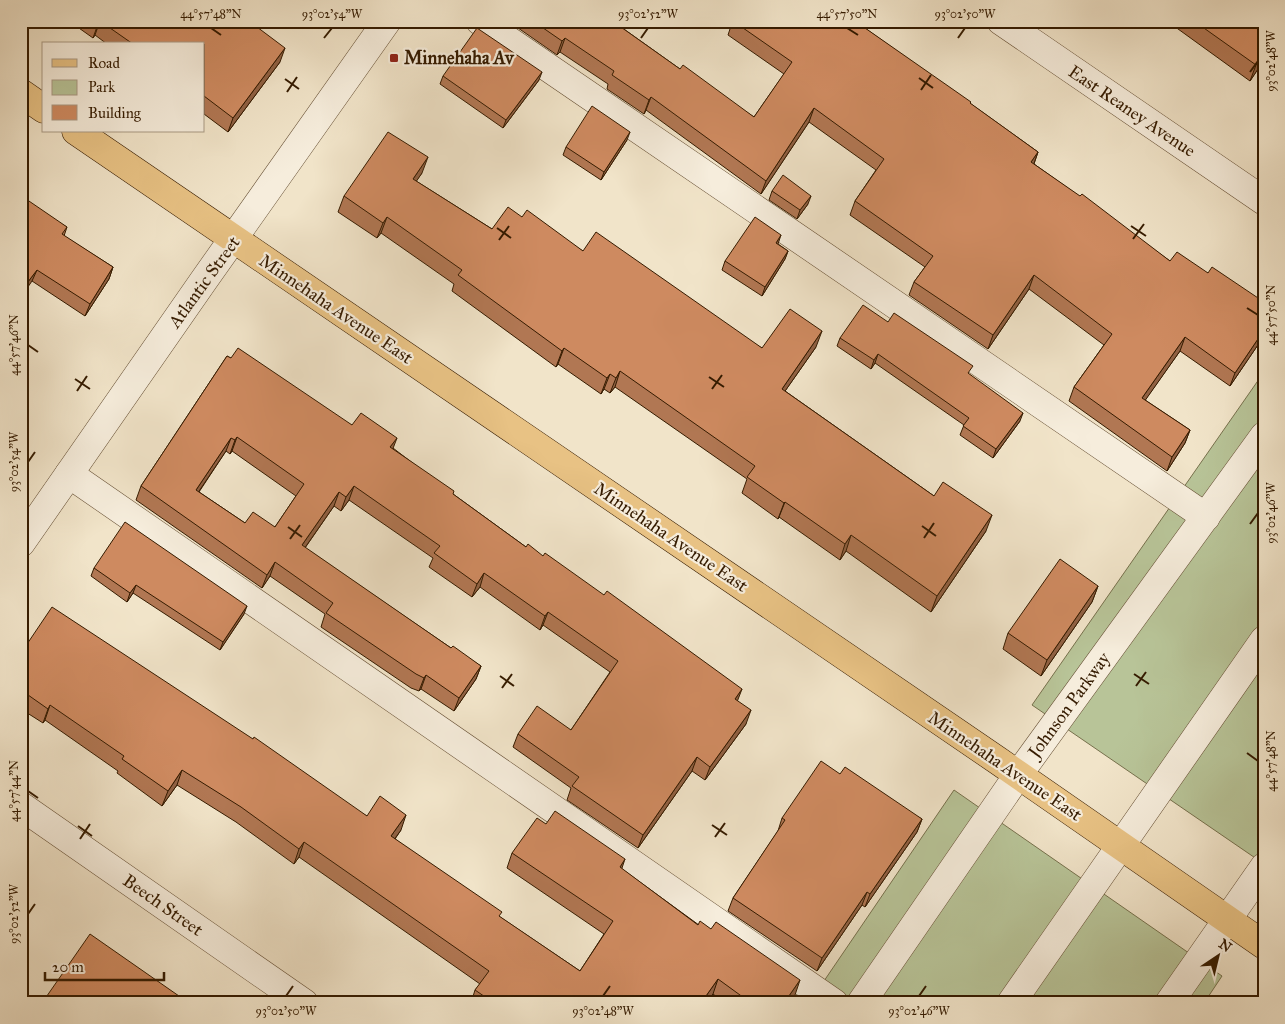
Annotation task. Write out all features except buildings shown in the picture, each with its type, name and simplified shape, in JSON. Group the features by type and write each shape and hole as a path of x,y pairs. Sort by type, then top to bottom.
{"main road":[{"path":"21,93 42,108"},
{"name":"Minnehaha Avenue East","path":"77,132 1264,945"}],"street":[{"name":"Atlantic Street","path":"21,543 387,21"},
{"path":"480,21 1206,517"},
{"name":"East Reaney Avenue","path":"1001,21 1264,201"},
{"name":"Johnson Parkway","path":"861,1003 1018,775 1264,436"},
{"path":"69,474 834,1003"},
{"path":"1011,1003 1264,640"},
{"name":"Beech Street","path":"21,806 304,1003"},
{"path":"1169,1003 1264,867"}],"green space":[{"path":"1264,372 1264,864 1032,705"},
{"path":"954,790 1222,976 1204,1003 809,1003"}],"place":[{"name":"Minnehaha Av","path":"394,58"}]}
